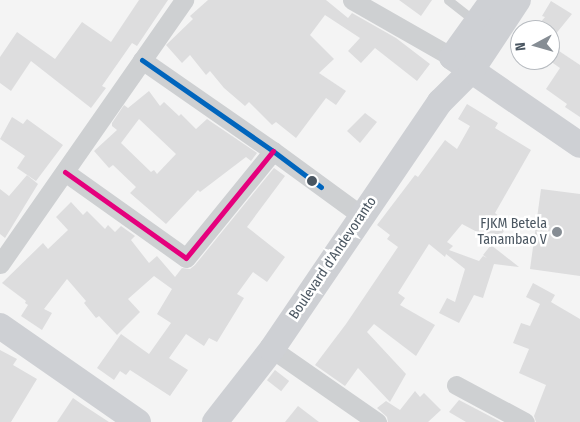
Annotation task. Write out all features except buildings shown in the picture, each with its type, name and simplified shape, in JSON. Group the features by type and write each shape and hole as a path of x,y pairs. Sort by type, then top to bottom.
{"main road":[{"path":"461,64 478,23 493,0"},
{"path":"461,64 518,0"},
{"path":"461,64 580,145"},
{"name":"Boulevard d'Andevoranto","path":"215,422 272,349 448,92 461,64"},
{"path":"0,326 138,422"}],"street":[{"path":"0,264 184,0"},
{"path":"352,0 461,64"},
{"path":"142,60 273,151 362,216"},
{"path":"65,172 186,258 273,151"},
{"path":"272,349 377,422"},
{"path":"456,385 525,422"}],"lane":[{"path":"448,0 478,23"}],"transit line":[{"path":"142,60 273,151 321,187"},
{"path":"65,172 186,258 273,151"}],"place":[{"name":"FJKM Betela Tanambao V","path":"557,232"}]}
